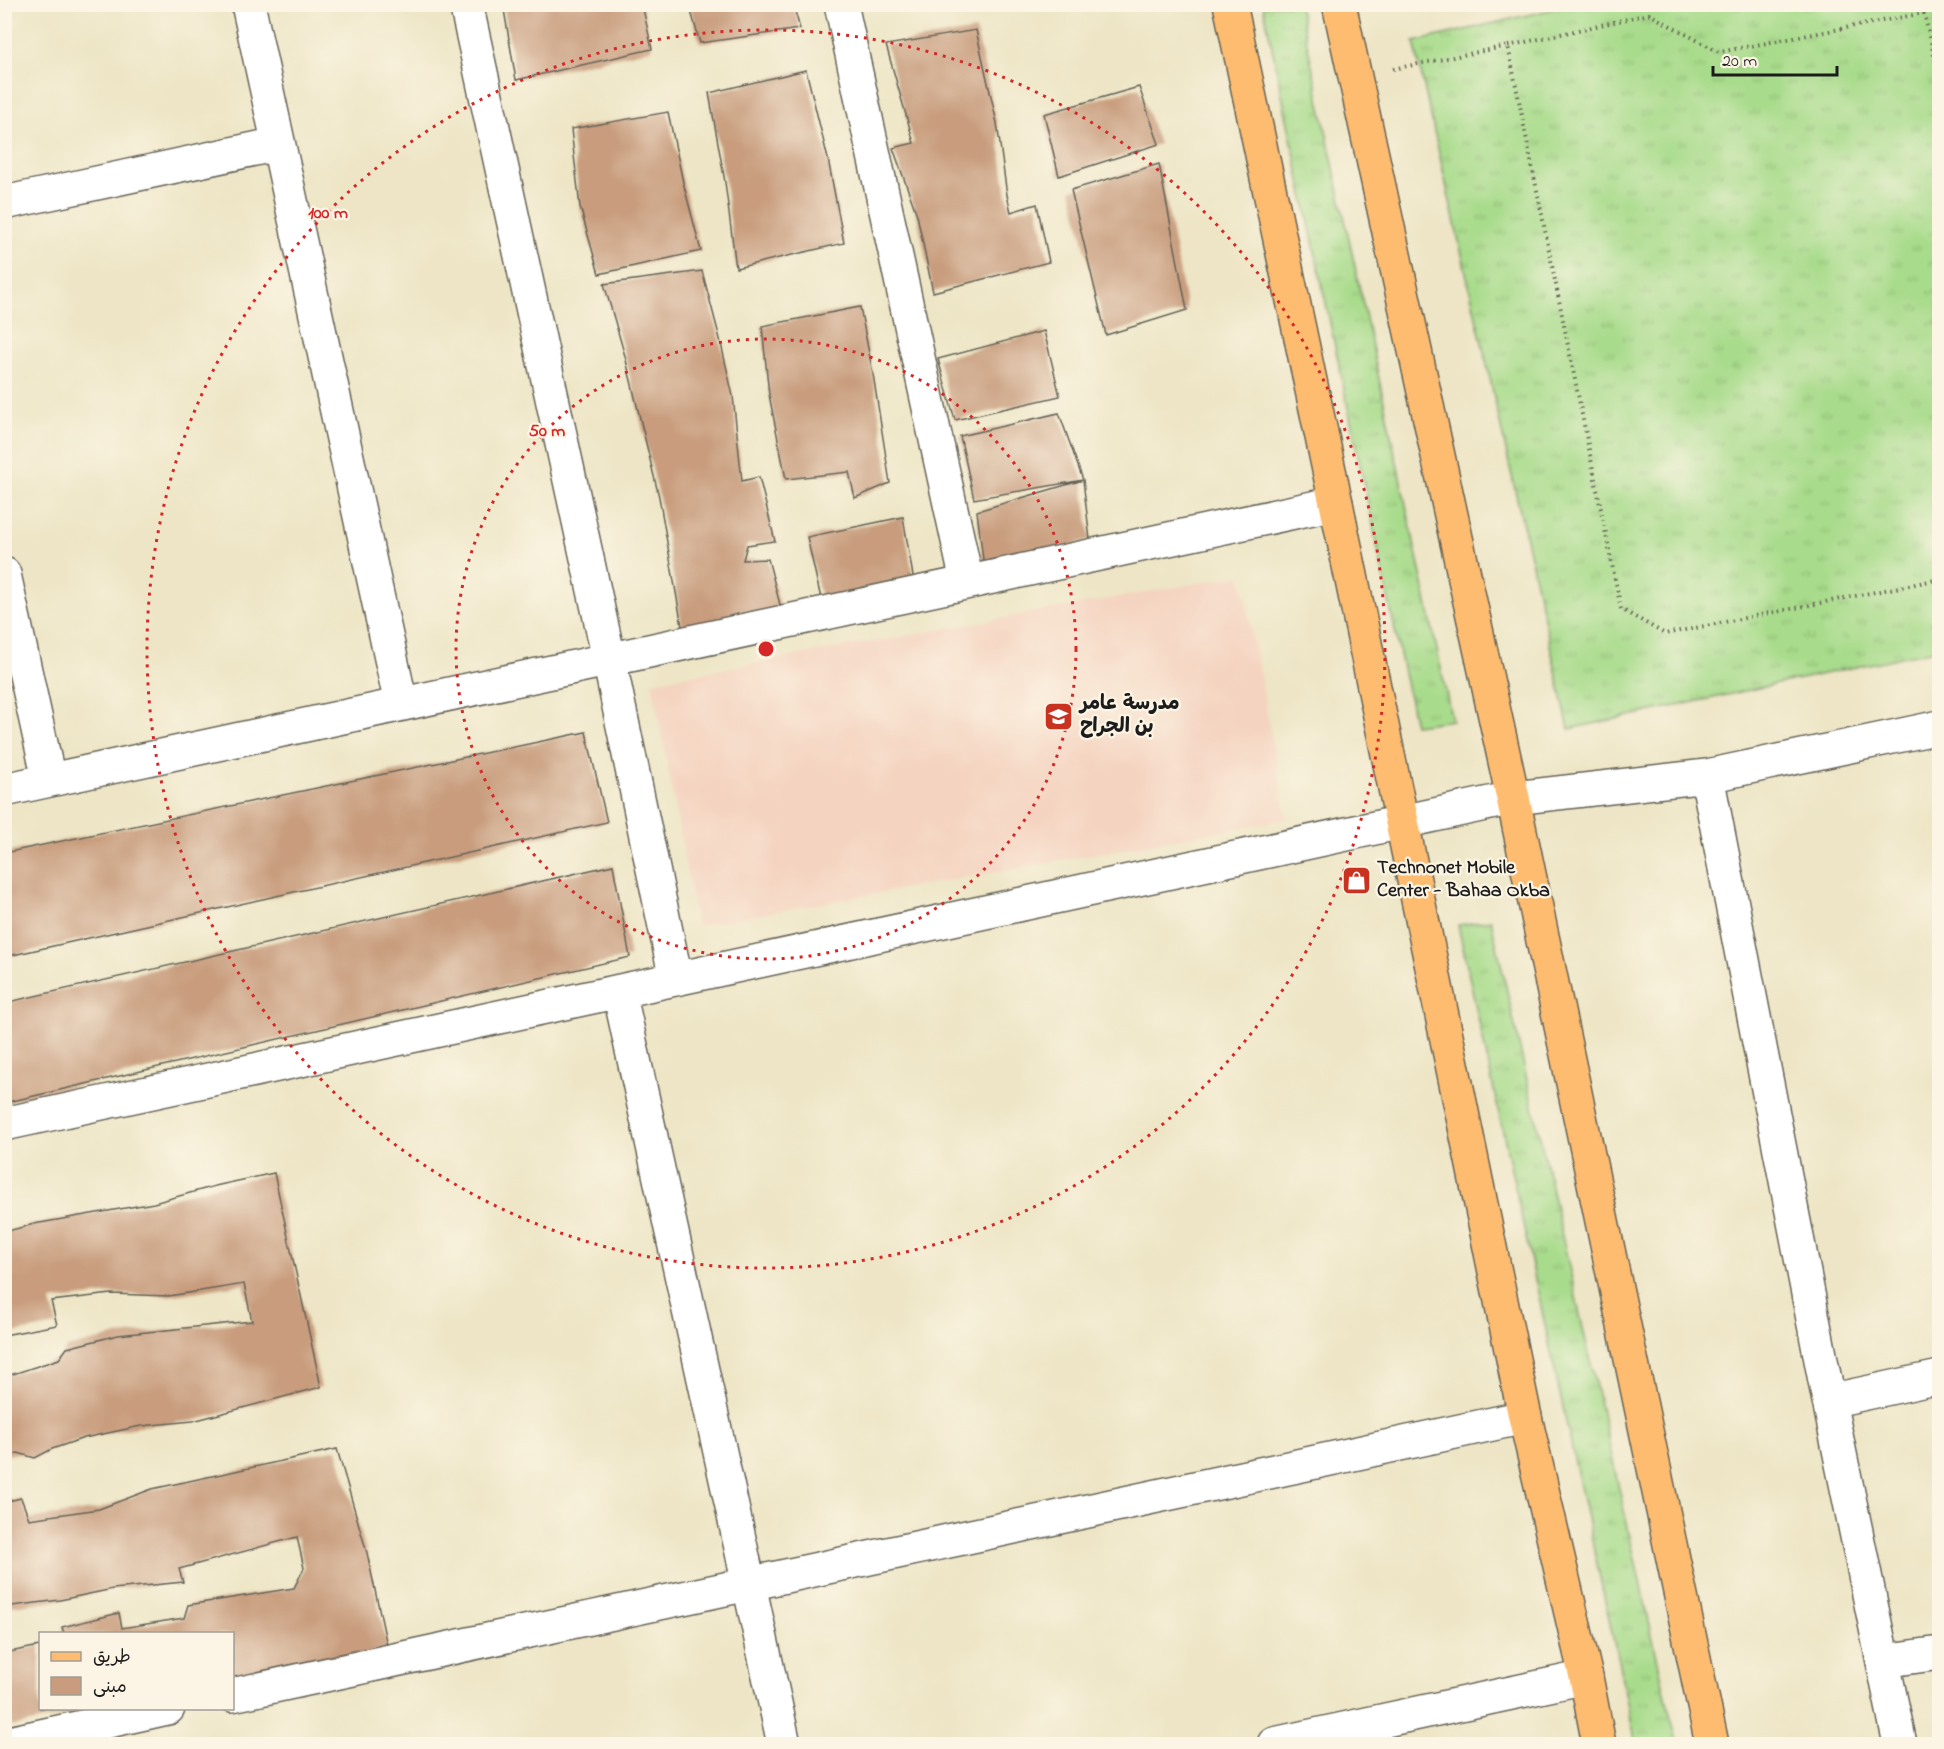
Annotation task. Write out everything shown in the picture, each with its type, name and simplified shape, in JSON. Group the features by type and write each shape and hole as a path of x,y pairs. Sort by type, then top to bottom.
{"main road":[{"path":"1230,4 1525,1417 1586,1677 1599,1744"},
{"path":"1339,4 1513,798 1712,1744"}],"street":[{"path":"248,4 401,704"},
{"path":"466,4 609,659 676,979"},
{"path":"841,4 967,582"},
{"path":"4,203 278,144"},
{"path":"4,789 1336,503"},
{"path":"4,574 50,780"},
{"path":"4,1124 1513,798 1707,776 1940,727"},
{"path":"1707,776 1829,1401 1900,1744"},
{"path":"619,991 784,1744"},
{"path":"1829,1401 1940,1377"},
{"path":"234,1695 1525,1417"},
{"path":"1883,1661 1940,1653"},
{"path":"1274,1744 1586,1677"},
{"path":"4,1744 159,1710"}],"path":[{"path":"1354,76 1508,46 1649,14 1719,52 1924,14 1931,4"},
{"path":"1924,14 1940,81"},
{"path":"1508,46 1621,609 1665,634 1940,579"}],"shaded area":[{"path":"1241,575 1287,819 697,926 652,682"}],"green space":[{"path":"1263,5 1299,5 1452,720 1415,725"},
{"path":"1571,5 1939,5 1939,649 1569,729 1414,42"},
{"path":"1491,920 1678,1744 1636,1744 1458,925"}],"building":[{"path":"503,4 642,4 652,49 516,80"},
{"path":"689,4 793,4 800,29 700,43"},
{"path":"976,30 997,123 1011,212 1037,204 1049,262 933,292 917,215 893,148 914,143 886,45"},
{"path":"806,70 828,159 844,243 736,268 725,182 709,93"},
{"path":"1139,87 1159,144 1059,176 1044,114"},
{"path":"668,112 701,251 599,274 580,207 571,129"},
{"path":"1159,164 1187,310 1106,335 1071,190"},
{"path":"702,271 733,396 742,481 759,477 775,541 747,545 743,560 768,559 782,612 683,632 659,497 625,356 604,284"},
{"path":"860,307 890,483 855,498 849,472 786,479 769,395 762,326"},
{"path":"1044,331 1060,396 955,420 938,359"},
{"path":"1059,413 1083,480 974,499 960,436"},
{"path":"1083,480 1090,540 984,568 977,511"},
{"path":"903,517 914,582 822,603 807,537"},
{"path":"586,732 607,822 4,957 4,853"},
{"path":"613,865 630,957 4,1103 4,1003"},
{"path":"274,1173 321,1387 193,1421 141,1426 84,1438 52,1449 35,1458 18,1453 4,1456 4,1377 59,1359 67,1348 118,1335 252,1321 244,1284 169,1296 111,1294 51,1301 57,1325 4,1335 4,1232 34,1224 154,1203"},
{"path":"337,1449 367,1553 388,1650 234,1681 234,1632 63,1632 62,1627 119,1613 122,1628 184,1618 188,1605 294,1588 304,1568 297,1537 179,1569 183,1582 113,1589 60,1600 4,1607 4,1502 21,1498 29,1519 99,1509 152,1489"},
{"path":"39,1646 39,1710 92,1710 11,1727 4,1697 4,1653"}],"place":[{"name":"مدرسة عامر بن الجراح","path":"1059,716"},
{"name":"Technonet Mobile Center - Bahaa Okba","path":"1356,880"}]}
